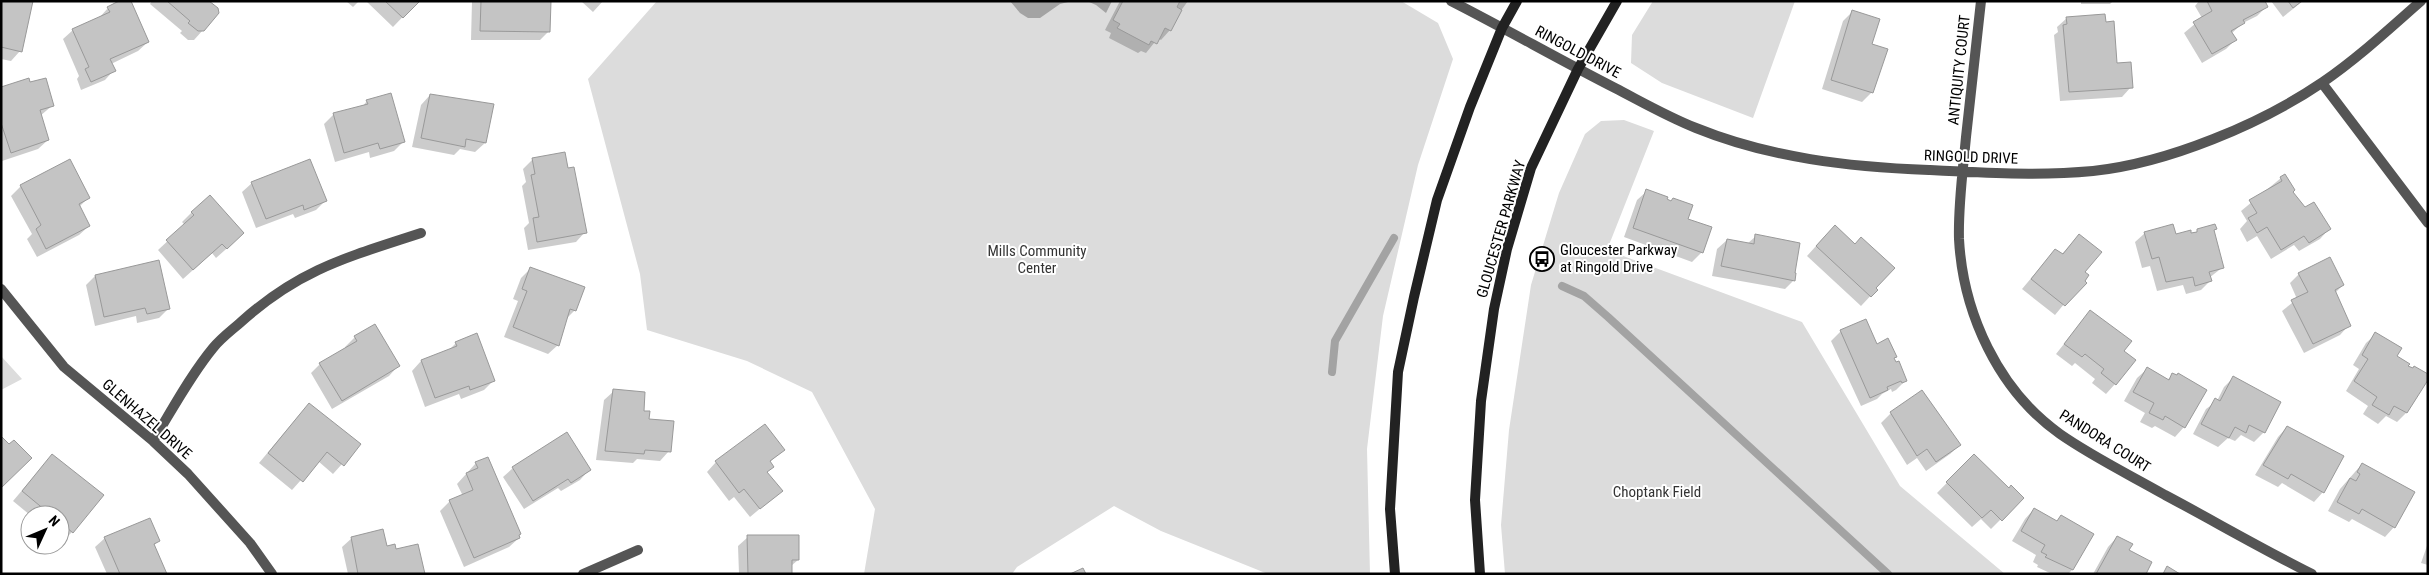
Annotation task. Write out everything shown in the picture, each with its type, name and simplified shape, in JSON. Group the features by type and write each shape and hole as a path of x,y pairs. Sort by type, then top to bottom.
{"main road":[{"path":"1395,574 1390,509 1398,372 1437,200 1470,107 1502,28 1517,1"},
{"name":"GLOUCESTER PARKWAY","path":"1480,574 1475,500 1481,401 1494,309 1507,249 1531,168 1578,69 1617,1"}],"street":[{"name":"RINGOLD DRIVE","path":"1451,1 1659,112 1732,142 1804,160 1881,168 2037,175 2095,170 2139,162 2176,152 2221,135 2282,107 2322,83 2360,56 2421,1"},
{"name":"ANTIQUITY COURT","path":"1962,172 1982,1"},
{"path":"2322,83 2428,223"},
{"name":"PANDORA COURT","path":"1962,172 1959,237 1962,270 1970,305 1986,345 2012,386 2029,407 2059,434 2103,461 2312,574"},
{"path":"153,441 214,346 257,308 307,274 334,261 421,233"},
{"name":"GLENHAZEL DRIVE","path":"1,289 64,367 153,441 220,507 250,543 272,574"},
{"path":"583,574 638,550"}],"green space":[{"name":"Mills Community Center","path":"657,1 1401,1 1438,23 1453,59 1418,165 1383,316 1367,449 1370,574 1268,574 1161,531 1114,506 1017,567 1012,574 864,574 875,509 812,392 747,361 647,330 640,274 588,79"},
{"path":"1653,1 1795,1 1753,118 1662,83 1631,63 1632,35"},
{"name":"Choptank Field","path":"1624,120 1654,131 1607,250 1802,322 1900,486 2005,574 1505,574 1501,525 1509,430 1531,285 1559,193 1585,134 1601,121"},
{"path":"1,356 22,379 1,390"}],"shaded area":[{"path":"1010,1 1072,1 1060,4 1040,18 1028,18 1020,13"},
{"path":"1087,1 1112,1 1106,13"}],"building":[{"path":"1,1 33,1 22,52 1,47"},
{"path":"119,1 131,1 149,42 110,59 116,71 91,82 85,69 89,67 72,29 110,12 107,7"},
{"path":"167,1 209,1 218,8 219,13 204,31 198,31 188,23 190,21"},
{"path":"385,1 420,1 403,18"},
{"path":"481,1 551,1 550,32 480,31"},
{"path":"1123,1 1180,1 1177,7 1182,10 1171,31 1165,28 1157,44 1151,41 1149,45 1117,28 1120,24 1113,20"},
{"path":"2207,1 2265,1 2268,7 2243,20 2245,23 2231,31 2237,40 2212,54 2193,22 2212,11"},
{"path":"2288,1 2302,1 2293,8"},
{"path":"1852,10 1880,19 1872,44 1888,49 1873,93 1831,80"},
{"path":"2105,14 2106,22 2114,21 2117,63 2131,62 2133,88 2069,92 2063,25 2067,24 2066,17"},
{"path":"29,78 30,82 46,78 54,106 40,110 49,140 11,153 1,123 1,87"},
{"path":"391,93 405,142 380,149 378,143 344,153 333,113 368,104 366,100"},
{"path":"430,94 494,104 486,143 466,139 465,147 421,138"},
{"path":"565,152 568,168 574,167 587,233 537,242 533,218 539,217 531,175 535,174 532,158"},
{"path":"70,159 90,198 79,204 90,226 46,249 36,229 41,225 20,185"},
{"path":"310,159 327,201 304,210 303,205 266,219 251,182"},
{"path":"2285,174 2295,190 2293,192 2305,207 2314,202 2331,229 2309,243 2304,236 2281,250 2267,227 2257,233 2248,218 2257,213 2249,200 2282,181 2280,177"},
{"path":"1646,189 1668,197 1667,199 1671,201 1673,198 1693,205 1688,219 1712,227 1703,253 1633,228"},
{"path":"210,195 244,233 227,249 222,244 193,270 166,240 194,215 191,212"},
{"path":"2173,224 2176,234 2191,230 2191,233 2197,232 2197,229 2215,224 2217,229 2214,230 2224,268 2209,272 2212,281 2195,286 2193,277 2166,282 2159,257 2152,259 2144,232"},
{"path":"1835,225 1855,244 1861,237 1895,268 1876,288 1878,290 1871,297 1816,246"},
{"path":"1755,234 1800,243 1795,281 1721,266 1727,239 1754,244"},
{"path":"2079,234 2102,252 2085,272 2089,275 2085,281 2087,283 2065,306 2031,279 2055,249 2063,254"},
{"path":"2330,257 2344,285 2335,290 2351,326 2313,344 2291,300 2308,292 2298,273"},
{"path":"159,260 170,309 147,314 145,308 104,317 95,275"},
{"path":"530,267 585,287 576,311 570,309 559,346 513,327 527,291 522,289"},
{"path":"2090,310 2132,341 2124,351 2136,360 2116,385 2101,373 2104,369 2085,354 2082,357 2064,344"},
{"path":"1866,319 1877,344 1888,338 1897,357 1894,358 1896,362 1899,361 1907,381 1902,383 1901,381 1887,387 1888,390 1870,398 1840,330"},
{"path":"375,324 400,366 342,401 319,363 357,341 354,336"},
{"path":"2375,332 2402,348 2397,356 2410,364 2408,366 2413,368 2414,366 2428,374 2428,380 2407,413 2394,406 2389,415 2372,405 2377,397 2354,381 2368,359 2362,355"},
{"path":"477,333 495,381 470,390 469,386 435,398 421,360 457,346 455,342"},
{"path":"2147,367 2169,380 2172,373 2177,375 2178,373 2207,390 2185,428 2165,416 2163,420 2149,413 2154,403 2133,392"},
{"path":"2233,376 2281,402 2265,433 2249,425 2246,433 2235,427 2229,438 2201,424 2215,398 2220,401"},
{"path":"613,389 645,392 644,411 650,411 649,419 674,421 671,452 645,450 644,454 605,451"},
{"path":"1922,390 1961,445 1936,462 1927,449 1917,456 1890,412"},
{"path":"309,403 361,444 344,466 327,452 303,482 268,453"},
{"path":"765,424 785,450 770,461 774,467 767,472 783,491 760,509 744,489 739,493 715,461"},
{"path":"2287,426 2344,456 2324,493 2291,474 2288,479 2263,465"},
{"path":"567,432 591,470 571,483 568,479 533,501 512,467"},
{"path":"1,436 9,444 14,440 32,458 1,488"},
{"path":"52,454 104,495 73,533 70,530 70,505 39,505 22,491"},
{"path":"1974,454 2009,488 2011,485 2024,498 2002,521 1991,510 1982,518 1946,482"},
{"path":"488,457 521,534 519,535 520,538 474,558 449,500 473,490 466,473 478,468 475,462"},
{"path":"2362,463 2415,492 2395,528 2362,509 2359,514 2337,502 2350,478 2356,481 2360,474 2357,472"},
{"path":"2034,508 2057,521 2061,515 2094,534 2073,570 2045,557 2047,555 2041,552 2045,545 2021,531"},
{"path":"150,518 160,541 154,544 167,574 120,574 104,537"},
{"path":"383,529 387,546 395,544 396,549 418,544 425,574 358,574 351,537"},
{"path":"747,535 799,535 799,560 792,560 792,574 748,574"},
{"path":"2117,536 2133,544 2129,550 2152,562 2146,574 2096,574"},
{"path":"2167,566 2180,574 2163,574"},
{"path":"1083,568 1086,574 1070,574"}],"waterway":[{"path":"1332,372 1335,341 1394,238"},
{"path":"1562,286 1584,296 1608,317 1888,574"}],"place":[{"name":"Gloucester Parkway at Ringold Drive","path":"1542,259"}]}
